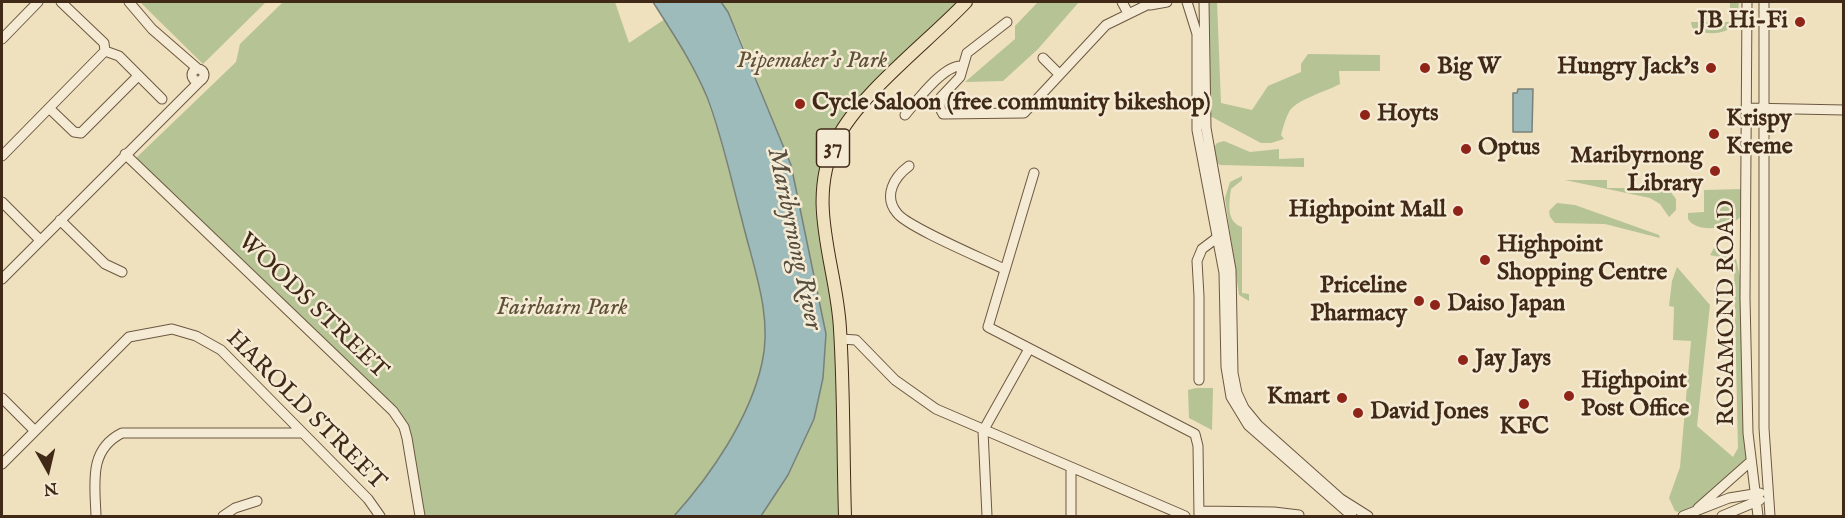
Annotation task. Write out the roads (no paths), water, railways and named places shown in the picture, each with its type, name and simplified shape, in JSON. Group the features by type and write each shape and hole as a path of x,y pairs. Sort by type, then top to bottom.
{"main road":[{"name":"37","path":"845,516 839,309 822,216 824,182 831,152 842,131 862,105 966,2"}],"street":[{"path":"2,39 38,2"},
{"path":"62,2 104,43 105,51"},
{"path":"2,279 187,93 196,74 183,56 152,29 129,2"},
{"path":"1122,2 1128,13"},
{"path":"1007,22 973,47 962,63 959,78 941,97 940,108 945,115 1024,112 1106,25 1153,2"},
{"path":"1128,13 1167,2"},
{"path":"1352,516 1257,434 1235,406 1226,378 1225,284 1221,235 1206,128 1203,2 1188,2 1197,34 1197,130 1221,235 1232,282 1233,373 1241,402 1258,425 1341,499 1368,516"},
{"name":"ROSAMOND ROAD","path":"1747,2 1745,298 1750,462 1758,516"},
{"name":"ROSAMOND ROAD","path":"1764,2 1762,237 1764,428 1770,516"},
{"path":"105,51 119,56 162,99"},
{"path":"2,156 105,51"},
{"path":"1043,58 1059,74"},
{"path":"905,116 919,97 951,67 962,63"},
{"path":"49,108 74,132 81,133 138,76"},
{"path":"1747,108 1844,110"},
{"name":"WOODS STREET","path":"125,154 393,411 404,427 407,438 420,516"},
{"path":"909,166 891,186 891,200 896,213 913,224 1004,269"},
{"path":"1034,173 988,327 1181,425 1197,437 1199,513"},
{"path":"2,202 40,240"},
{"path":"60,220 105,264 122,272"},
{"path":"1199,380 1197,261 1202,249 1221,235"},
{"path":"1746,239 1762,237"},
{"name":"HAROLD STREET","path":"2,464 129,337 172,329 196,336 221,350 300,433 368,499 380,516"},
{"path":"841,342 864,350 895,380 929,405 989,433 1185,516"},
{"path":"987,516 986,456 989,433 998,408 1029,349"},
{"path":"2,398 34,431"},
{"path":"96,516 96,459 107,445 122,433 300,433"},
{"path":"1687,515 1750,462"},
{"path":"1071,467 1071,516"},
{"path":"1687,515 1729,498 1768,496"},
{"path":"1722,516 1755,497"},
{"path":"223,516 235,508 257,501"},
{"path":"1175,510 1199,513 1274,512 1299,515"},
{"path":"1732,512 1742,516"}],"water":[{"name":"Maribyrnong River","path":"653,2 721,2 728,12 791,165 826,334 823,378 814,419 788,475 761,516 674,516 702,483 739,425 762,363 765,327 756,273 726,158 707,97 682,48"},
{"path":"1518,89 1533,89 1532,132 1513,132 1513,93 1517,93"}],"place":[{"name":"JB Hi-Fi","path":"1800,22"},
{"name":"Big W","path":"1425,68"},
{"name":"Hungry Jack's","path":"1711,68"},
{"name":"Cycle Saloon (free community bikeshop)","path":"800,104"},
{"name":"Hoyts","path":"1365,115"},
{"name":"Krispy Kreme","path":"1714,134"},
{"name":"Optus","path":"1466,149"},
{"name":"Maribyrnong Library","path":"1715,171"},
{"name":"Highpoint Mall","path":"1458,211"},
{"name":"Highpoint Shopping Centre","path":"1485,260"},
{"name":"Priceline Pharmacy","path":"1419,301"},
{"name":"Daiso Japan","path":"1435,305"},
{"name":"Jay Jays","path":"1463,360"},
{"name":"Highpoint Post Office","path":"1569,396"},
{"name":"Kmart","path":"1342,398"},
{"name":"KFC","path":"1524,404"},
{"name":"David Jones","path":"1358,413"}],"park label":[{"name":"Pipemaker's Park","path":"812,62"},
{"name":"Fairbairn Park","path":"562,309"}]}
